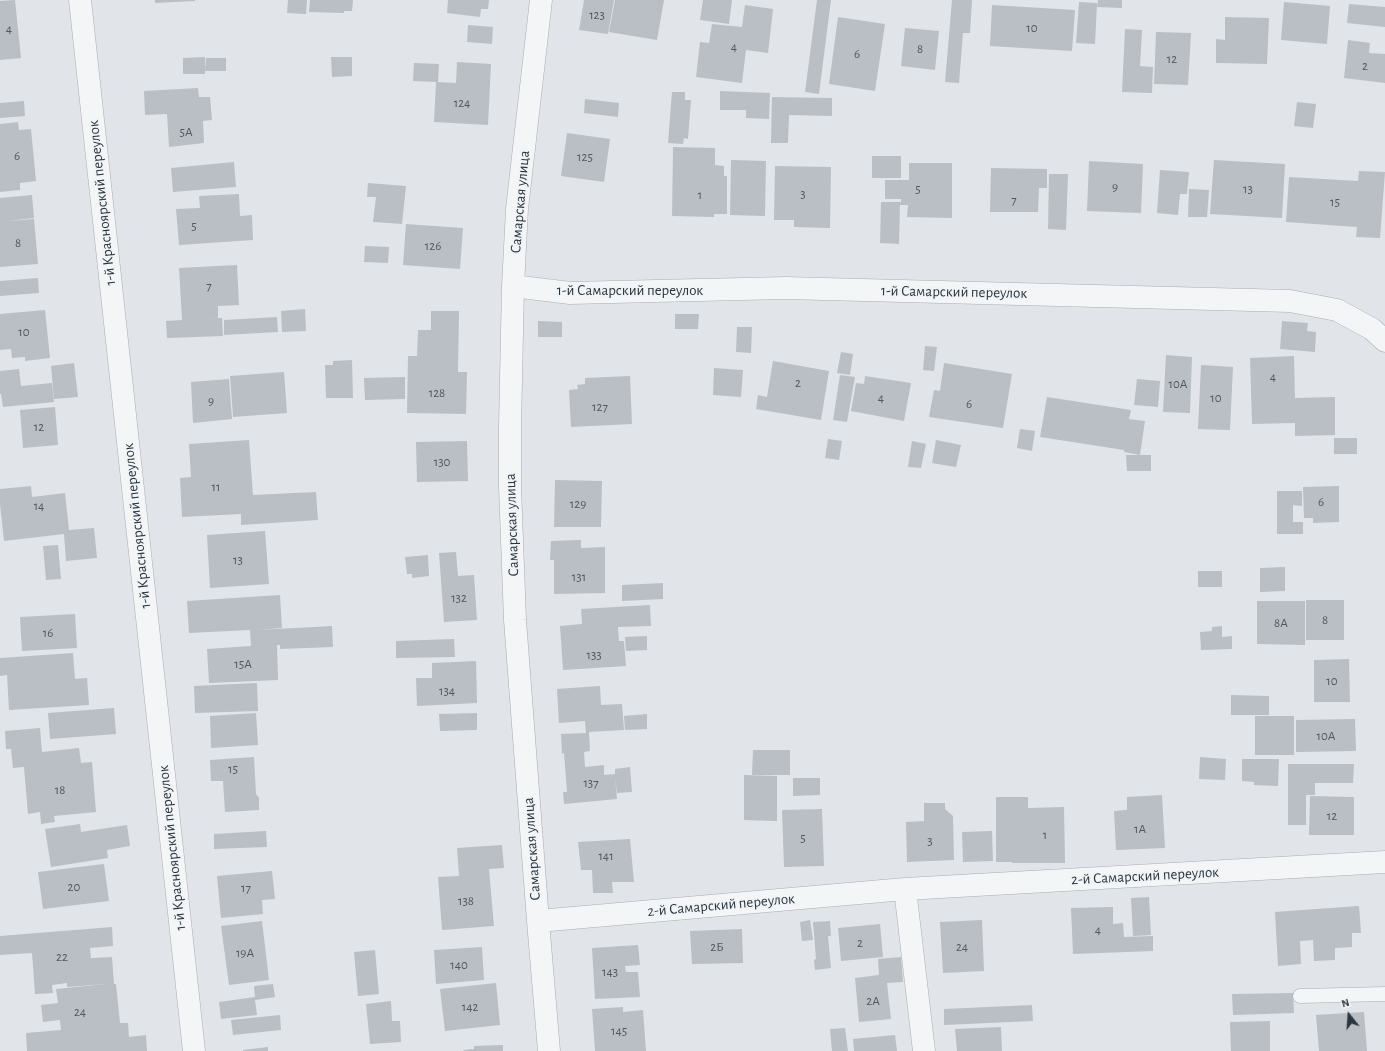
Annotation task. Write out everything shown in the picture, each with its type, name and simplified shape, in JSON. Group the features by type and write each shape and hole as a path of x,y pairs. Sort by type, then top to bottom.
{"street":[{"name":"1-й Красноярский переулок","path":"80,0 194,1051"},
{"name":"Самарская улица","path":"541,0 517,209 513,286 510,426 512,552 515,620 549,1051"},
{"name":"1-й Самарский переулок","path":"513,286 570,293 785,288 1290,301 1337,310 1372,329 1385,341"},
{"name":"2-й Самарский переулок","path":"538,921 905,889 1385,862"},
{"path":"905,889 924,1051"}],"lane":[{"path":"1300,996 1385,994"}],"building":[{"path":"15,0 21,58 0,60 0,1"},
{"path":"155,0 195,0 195,1 155,3"},
{"path":"288,0 307,0 306,14 287,13"},
{"path":"310,0 353,0 352,11 344,11 344,13 309,12"},
{"path":"448,0 489,0 488,9 481,9 480,17 447,13"},
{"path":"584,0 614,0 608,34 579,30"},
{"path":"615,0 664,0 657,40 609,32"},
{"path":"703,0 732,0 729,24 700,20"},
{"path":"817,0 831,0 819,94 805,92"},
{"path":"952,0 972,0 970,33 963,33 959,83 945,82"},
{"path":"1098,0 1122,0 1122,8 1097,7"},
{"path":"1079,2 1097,3 1095,44 1076,43"},
{"path":"1284,2 1330,6 1327,44 1281,40"},
{"path":"1349,4 1385,7 1385,27 1347,23"},
{"path":"745,5 773,9 768,53 746,50 742,83 696,77 700,42 709,43 712,24 742,27"},
{"path":"992,5 1075,10 1072,51 990,46"},
{"path":"838,17 885,24 875,91 829,84"},
{"path":"1225,17 1269,18 1267,64 1216,63 1216,39 1225,40"},
{"path":"468,25 493,27 492,44 467,42"},
{"path":"905,28 939,31 935,70 901,66"},
{"path":"1125,29 1142,30 1140,66 1153,67 1152,93 1122,92"},
{"path":"1156,32 1191,33 1188,85 1154,84"},
{"path":"1348,40 1370,43 1369,53 1385,54 1385,83 1344,78"},
{"path":"205,57 205,74 183,74 183,58"},
{"path":"331,57 352,57 352,76 332,77"},
{"path":"206,58 226,58 226,71 205,71"},
{"path":"457,62 491,64 488,125 434,122 436,82 456,83"},
{"path":"414,63 439,64 438,82 413,81"},
{"path":"198,88 199,97 210,97 212,120 203,121 204,143 169,147 167,114 145,115 144,91"},
{"path":"720,91 770,93 769,119 746,118 746,110 720,110"},
{"path":"672,92 685,92 685,100 691,100 688,139 684,138 683,144 668,143"},
{"path":"772,97 832,98 832,116 789,115 788,143 771,143"},
{"path":"585,99 619,103 618,117 584,113"},
{"path":"24,101 25,116 0,118 0,103"},
{"path":"1297,102 1316,104 1313,128 1294,126"},
{"path":"18,122 19,130 31,129 36,181 20,183 20,190 0,192 0,124"},
{"path":"567,133 610,139 604,182 561,176"},
{"path":"673,147 715,148 715,165 724,166 724,176 727,176 727,214 714,214 714,217 672,216"},
{"path":"872,156 901,156 901,178 872,178"},
{"path":"731,160 766,161 765,216 730,215"},
{"path":"1214,160 1285,164 1282,218 1210,214"},
{"path":"1089,161 1143,164 1141,213 1087,211"},
{"path":"234,162 236,187 173,192 171,168"},
{"path":"909,163 952,163 952,218 907,217 908,205 900,205 899,244 880,243 881,202 901,202 901,199 885,199 885,180 909,180"},
{"path":"775,166 831,167 830,228 794,227 794,220 774,220"},
{"path":"991,168 1047,169 1047,188 1039,188 1038,212 990,212"},
{"path":"1160,170 1189,172 1187,194 1180,194 1178,215 1157,213"},
{"path":"1359,171 1385,172 1380,238 1356,237 1357,227 1286,222 1289,177 1358,181"},
{"path":"1049,174 1068,174 1066,230 1048,229"},
{"path":"368,183 406,186 402,224 373,222 376,197 367,197"},
{"path":"1189,189 1209,190 1207,217 1188,217"},
{"path":"239,194 240,216 252,215 253,240 179,245 176,209 200,208 199,196"},
{"path":"32,195 34,218 7,221 34,219 38,264 0,267 0,198"},
{"path":"406,224 463,228 460,269 403,265"},
{"path":"365,246 389,247 388,263 364,262"},
{"path":"237,265 239,305 218,306 218,318 194,319 222,318 223,336 167,338 166,321 182,320 179,268"},
{"path":"38,278 39,293 0,296 0,281"},
{"path":"305,309 306,331 282,332 281,311"},
{"path":"45,310 50,358 25,361 25,357 12,358 11,349 0,350 0,314"},
{"path":"431,311 459,311 458,372 467,372 466,414 407,413 408,356 417,356 418,330 431,330"},
{"path":"675,314 699,314 698,329 675,329"},
{"path":"277,317 278,332 224,335 224,320"},
{"path":"538,321 562,322 562,337 538,337"},
{"path":"1282,321 1308,323 1307,331 1316,332 1315,352 1280,349"},
{"path":"737,327 752,327 751,353 736,352"},
{"path":"925,346 937,347 934,371 923,370"},
{"path":"841,352 853,354 850,375 837,373"},
{"path":"1166,355 1192,357 1190,413 1163,412"},
{"path":"1294,356 1295,398 1335,397 1335,435 1295,436 1295,423 1252,424 1250,358"},
{"path":"352,360 353,398 326,398 325,365 333,365 333,361"},
{"path":"773,361 829,371 821,420 756,409 758,395 767,397"},
{"path":"74,363 78,397 54,399 51,366"},
{"path":"944,363 1012,374 1003,428 929,417 934,390 940,391"},
{"path":"1201,365 1233,367 1230,430 1198,429"},
{"path":"714,368 743,370 741,397 713,395"},
{"path":"19,369 21,386 52,383 54,402 3,407 0,394 0,371"},
{"path":"284,372 287,413 233,417 230,376"},
{"path":"840,375 855,377 847,422 833,420"},
{"path":"630,376 632,424 571,427 569,390 578,389 577,385 585,384 585,378"},
{"path":"865,376 911,383 904,421 851,411 856,383 864,384"},
{"path":"405,377 405,399 365,400 364,378"},
{"path":"229,379 232,419 193,423 191,382"},
{"path":"1137,379 1160,381 1158,407 1134,405"},
{"path":"1047,397 1131,410 1129,419 1145,421 1140,455 1124,452 1124,450 1040,437"},
{"path":"55,407 58,445 23,448 20,410"},
{"path":"1020,429 1035,431 1032,451 1017,448"},
{"path":"1334,438 1357,438 1357,454 1334,454"},
{"path":"828,439 842,441 839,460 825,458"},
{"path":"249,440 253,495 316,492 318,520 241,525 241,514 182,517 180,478 191,477 189,444"},
{"path":"936,440 961,445 956,467 932,463"},
{"path":"467,441 468,481 417,482 416,442"},
{"path":"912,441 926,444 921,468 908,467"},
{"path":"1126,455 1151,455 1151,471 1127,471"},
{"path":"555,480 602,481 601,527 554,527"},
{"path":"31,486 32,497 65,493 69,530 94,528 97,558 66,561 64,534 4,541 0,489"},
{"path":"1339,486 1339,522 1313,523 1313,518 1304,518 1303,487"},
{"path":"1277,491 1302,491 1302,506 1293,505 1293,522 1303,522 1303,534 1277,534"},
{"path":"265,531 269,584 210,588 207,535"},
{"path":"581,540 581,548 605,547 605,593 554,594 554,560 550,560 551,541"},
{"path":"58,545 61,579 46,580 43,546"},
{"path":"456,552 458,576 474,575 477,620 444,622 439,553"},
{"path":"428,555 429,576 412,578 412,574 407,574 405,557"},
{"path":"1285,567 1285,591 1260,592 1260,568"},
{"path":"1198,571 1222,571 1222,587 1198,587"},
{"path":"663,583 663,599 622,601 622,585"},
{"path":"280,595 282,628 257,630 332,626 333,647 280,649 280,645 277,645 278,680 209,683 207,649 251,646 250,630 189,633 187,601"},
{"path":"1306,600 1344,600 1344,640 1306,640"},
{"path":"1257,601 1305,601 1305,645 1257,644"},
{"path":"650,605 651,626 618,627 619,641 624,641 626,666 563,670 560,626 582,624 581,609"},
{"path":"75,614 77,648 22,651 20,617"},
{"path":"1222,626 1222,637 1232,636 1232,649 1201,650 1200,632 1212,631 1212,627"},
{"path":"647,636 647,650 626,651 625,637"},
{"path":"454,639 455,657 396,658 396,641"},
{"path":"73,653 75,679 87,678 89,705 9,710 7,675 0,676 0,658"},
{"path":"1349,659 1350,702 1314,702 1314,660"},
{"path":"476,661 477,703 417,706 416,678 432,678 432,663"},
{"path":"257,683 258,711 195,713 194,686"},
{"path":"600,686 601,705 622,704 624,730 589,732 590,751 584,752 585,767 604,765 604,775 615,774 615,769 630,767 632,792 617,793 615,777 617,799 564,804 563,792 567,792 561,734 586,733 585,721 559,723 557,689"},
{"path":"1231,695 1269,696 1269,715 1231,715"},
{"path":"114,708 116,734 50,739 48,713"},
{"path":"256,713 258,745 211,748 210,716"},
{"path":"477,713 477,730 440,731 439,714"},
{"path":"647,714 647,729 625,730 624,716"},
{"path":"1255,716 1294,716 1294,755 1255,755"},
{"path":"1355,719 1356,751 1296,752 1296,720"},
{"path":"40,728 42,752 79,748 81,763 92,762 96,812 54,816 55,822 41,824 40,812 28,814 24,767 13,768 11,749 6,749 5,731"},
{"path":"753,750 790,750 790,775 752,775"},
{"path":"254,757 256,794 259,798 259,810 225,812 223,781 211,781 210,760"},
{"path":"1200,757 1226,759 1225,780 1199,779"},
{"path":"1242,759 1279,759 1278,786 1254,785 1254,782 1242,781"},
{"path":"1288,764 1354,764 1353,783 1315,783 1315,795 1306,795 1306,825 1288,825"},
{"path":"744,775 777,776 777,821 744,820"},
{"path":"793,778 820,778 820,795 793,796"},
{"path":"1162,795 1165,848 1116,850 1114,811 1127,810 1127,797"},
{"path":"1310,796 1354,797 1354,835 1309,835"},
{"path":"996,797 1028,797 1028,808 1064,807 1065,863 996,862"},
{"path":"924,803 945,803 945,809 953,816 954,860 907,862 906,822 924,821"},
{"path":"822,809 824,866 784,867 782,810"},
{"path":"80,824 81,832 127,825 130,846 107,850 108,858 51,867 45,829"},
{"path":"266,831 267,847 214,849 214,834"},
{"path":"992,831 993,861 963,862 962,832"},
{"path":"630,839 634,882 612,882 613,893 593,893 592,870 581,870 578,842"},
{"path":"502,845 504,868 489,869 494,926 442,930 438,877 459,876 457,848"},
{"path":"104,864 109,901 43,909 38,872"},
{"path":"272,871 275,899 262,900 263,914 221,918 217,876"},
{"path":"1149,897 1151,935 1133,936 1131,898"},
{"path":"1359,906 1361,933 1352,933 1352,947 1335,948 1335,960 1314,961 1313,940 1300,941 1301,964 1278,966 1275,912"},
{"path":"1113,907 1113,924 1123,923 1124,937 1153,936 1153,951 1073,954 1071,908"},
{"path":"810,920 813,940 802,941 800,922"},
{"path":"982,920 984,971 943,973 940,922"},
{"path":"262,921 269,980 229,985 221,926"},
{"path":"830,921 831,936 828,936 831,968 815,970 814,960 816,959 813,922"},
{"path":"880,924 883,957 841,961 838,928"},
{"path":"112,927 113,946 90,948 91,958 112,957 114,984 116,984 120,1023 128,1023 129,1037 146,1035 147,1051 27,1051 26,1033 61,1030 60,1020 43,1022 41,1005 58,1003 56,989 106,984 67,987 67,983 52,985 53,993 35,994 32,953 0,955 0,936"},
{"path":"742,929 743,963 692,964 690,931"},
{"path":"638,945 640,965 625,966 626,972 638,972 640,997 595,999 592,948"},
{"path":"482,947 484,980 436,984 434,950"},
{"path":"375,950 379,994 358,996 354,952"},
{"path":"901,957 903,982 887,983 891,1019 859,1022 855,978 879,975 878,959"},
{"path":"496,983 500,1025 445,1031 440,989"},
{"path":"273,984 275,997 255,1000 257,1015 221,1019 219,1002 255,997 254,986"},
{"path":"1293,993 1294,1013 1233,1015 1232,994"},
{"path":"391,1001 392,1021 400,1021 401,1042 370,1044 366,1004"},
{"path":"1032,1005 1033,1021 944,1025 944,1009"},
{"path":"623,1007 623,1012 643,1010 646,1051 595,1051 592,1009"},
{"path":"1364,1012 1367,1051 1319,1051 1316,1015"},
{"path":"280,1015 281,1030 233,1035 231,1020"},
{"path":"1270,1021 1270,1051 1231,1051 1230,1022"},
{"path":"1001,1027 1002,1051 957,1051 955,1029"},
{"path":"845,1028 848,1051 832,1051 830,1029"},
{"path":"895,1035 897,1051 854,1051 853,1039"},
{"path":"503,1045 503,1051 463,1050 474,1049 474,1046"},
{"path":"268,1047 268,1051 243,1051 243,1050"}]}
